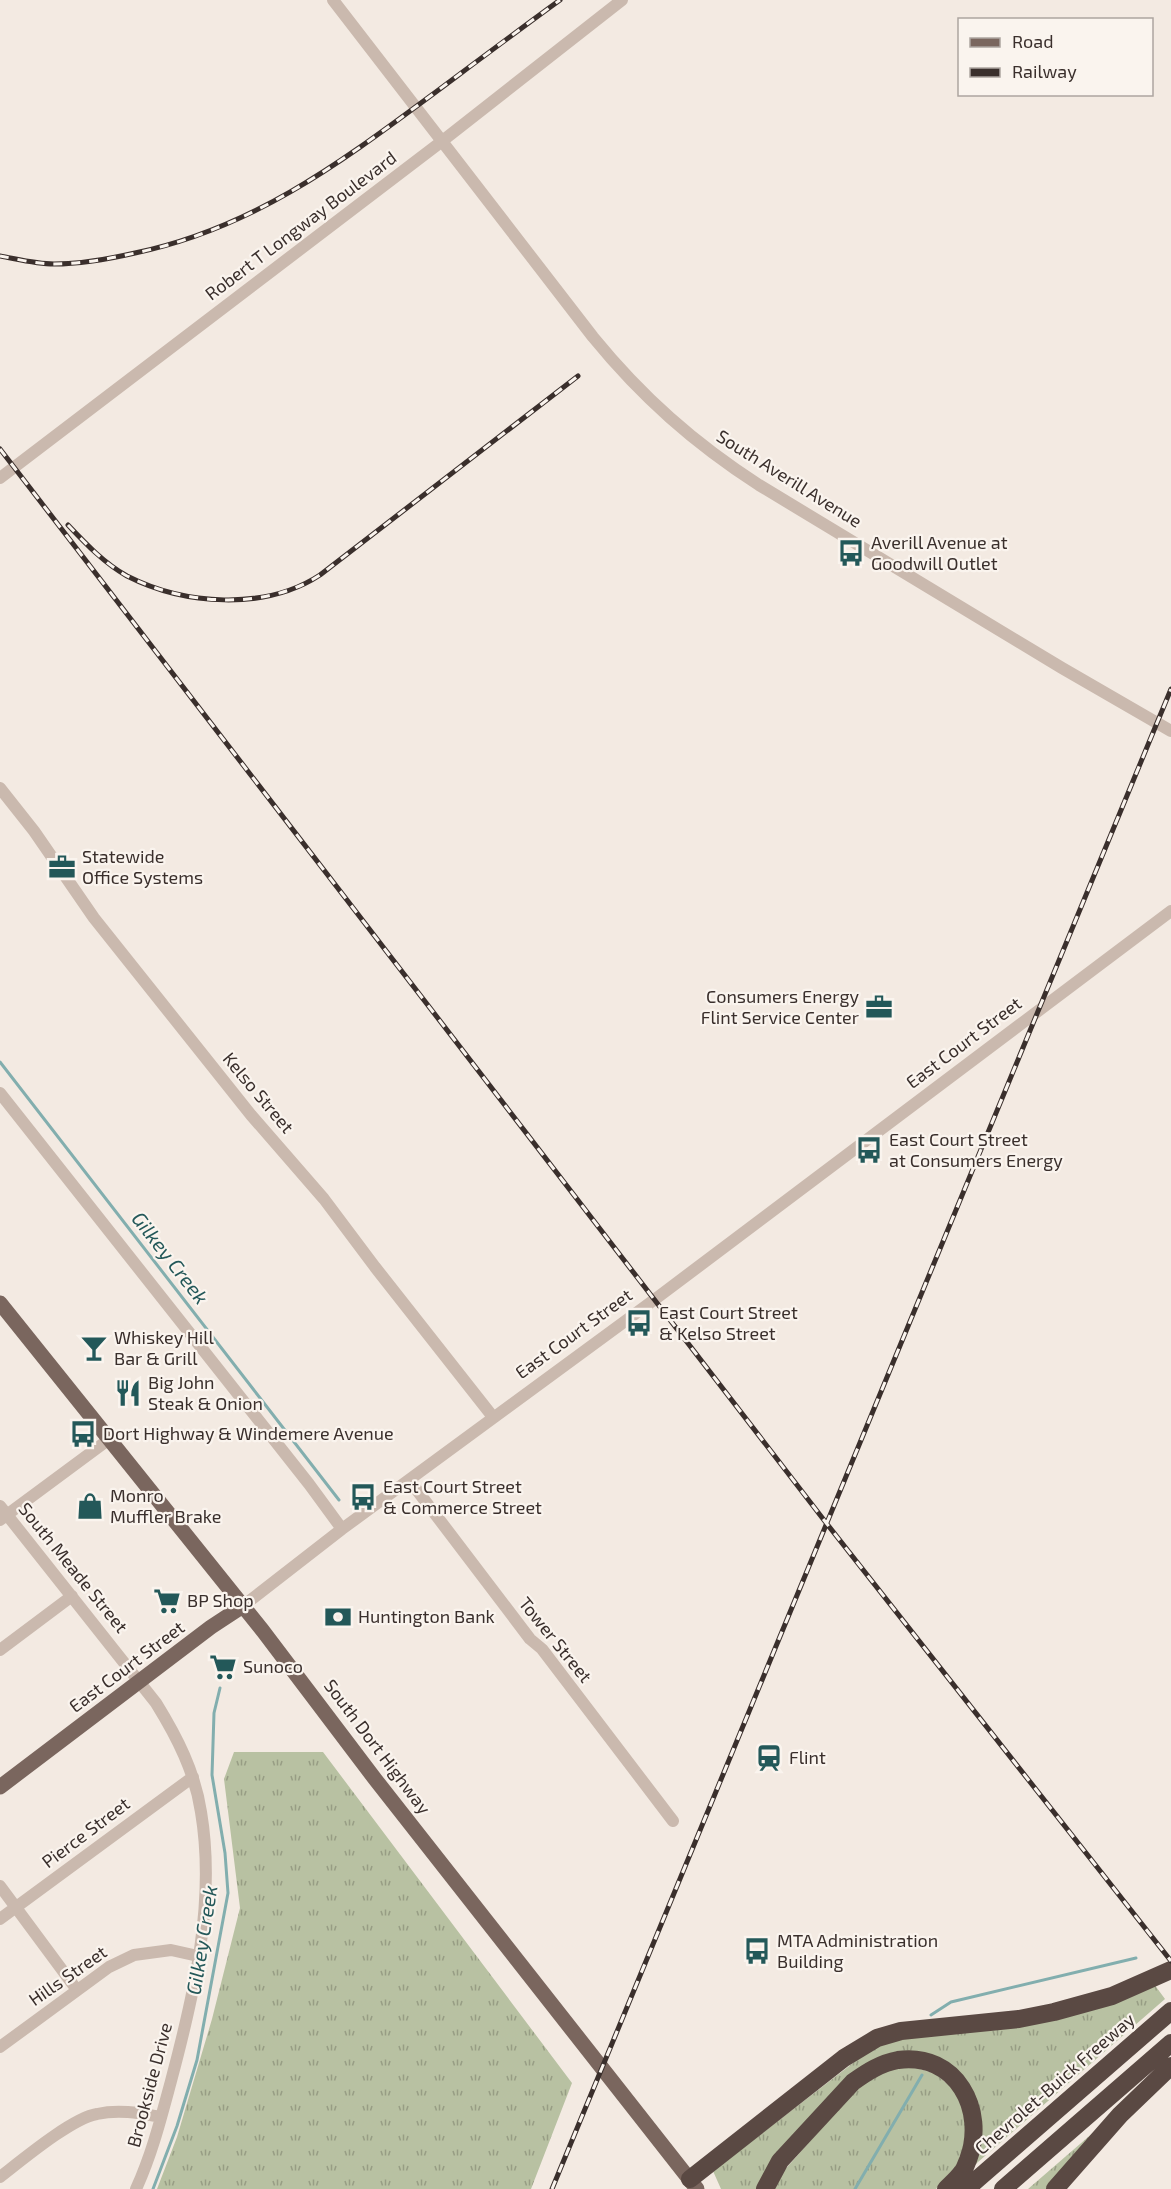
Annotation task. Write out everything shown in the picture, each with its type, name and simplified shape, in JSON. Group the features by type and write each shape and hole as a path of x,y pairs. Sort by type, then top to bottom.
{"highway":[{"path":"693,2184 844,2058 877,2038 908,2030 1019,2019 1046,2014 1094,2002 1171,1970"},
{"name":"Chevrolet-Buick Freeway","path":"966,2189 1171,2011"},
{"path":"1003,2189 1171,2043"},
{"path":"765,2189 780,2161 853,2082 865,2073 886,2063 912,2060 935,2066 953,2078 971,2104 975,2127 972,2149 963,2172 946,2189"},
{"path":"1055,2189 1120,2115 1171,2066"}],"main road":[{"name":"South Dort Highway","path":"0,1303 243,1606 375,1779 693,2184"},
{"name":"East Court Street","path":"0,1786 243,1606"}],"street":[{"name":"South Averill Avenue","path":"333,0 611,359 651,402 698,443 759,485 1171,731"},
{"name":"Robert T Longway Boulevard","path":"0,478 441,142 622,0"},
{"name":"Kelso Street","path":"0,788 34,831 94,918 251,1115 324,1198 493,1417"},
{"name":"East Court Street","path":"243,1606 342,1529 676,1283 1171,911"},
{"path":"0,1093 309,1484 342,1529"},
{"path":"2,1513 108,1440"},
{"name":"Tower Street","path":"410,1481 673,1821"},
{"name":"South Meade Street","path":"2,1513 140,1681"},
{"path":"0,1650 72,1596"},
{"name":"Brookside Drive","path":"136,2189 153,2147 184,2032 198,1956 206,1880 201,1810 193,1777 174,1732 140,1681"},
{"name":"Pierce Street","path":"0,1919 193,1777"},
{"path":"0,1886 77,1990"},
{"name":"Hills Street","path":"0,2047 110,1967 134,1955 171,1950 198,1956"},
{"path":"0,2177 67,2127 95,2114 128,2111 161,2117"}],"green space":[{"path":"234,1752 323,1752 572,2083 531,2189 157,2189 177,2137 212,2019 240,1908 224,1779"},
{"path":"1154,1984 1165,1999 970,2169 962,2080 890,2056 761,2189 721,2189 713,2171 866,2053 890,2041"},
{"path":"914,2067 936,2074 953,2089 964,2108 966,2143 957,2165 936,2189 773,2189 781,2174 858,2087 890,2069"},
{"path":"1095,2131 1047,2189 1028,2189"}],"waterway":[{"name":"Gilkey Creek","path":"0,1062 339,1500"},
{"name":"Gilkey Creek","path":"153,2189 177,2126 197,2060 228,1893 225,1853 212,1775 214,1713 220,1688"},
{"path":"931,2015 951,2002 1136,1958"},
{"path":"855,2189 922,2075"}],"railway":[{"path":"0,256 54,264 105,259 177,242 254,211 290,192 360,147 560,0"},
{"path":"68,525 111,565 127,576 149,586 199,598 224,600 250,599 275,594 298,587 320,575 578,376"},
{"path":"0,449 827,1524 1171,1961"},
{"path":"552,2189 1171,689"}],"place":[{"name":"Averill Avenue at Goodwill Outlet","path":"851,553"},
{"name":"Statewide Office Systems","path":"62,867"},
{"name":"Consumers Energy Flint Service Center","path":"879,1007"},
{"name":"East Court Street at Consumers Energy","path":"869,1150"},
{"name":"East Court Street & Kelso Street","path":"639,1323"},
{"name":"Whiskey Hill Bar & Grill","path":"94,1348"},
{"name":"Big John Steak & Onion","path":"128,1393"},
{"name":"Dort Highway & Windemere Avenue","path":"83,1434"},
{"name":"East Court Street & Commerce Street","path":"363,1497"},
{"name":"Monro Muffler Brake","path":"90,1506"},
{"name":"BP Shop","path":"167,1601"},
{"name":"Huntington Bank","path":"338,1617"},
{"name":"Sunoco","path":"223,1667"},
{"name":"Flint","path":"769,1758"},
{"name":"MTA Administration Building","path":"757,1951"}]}
